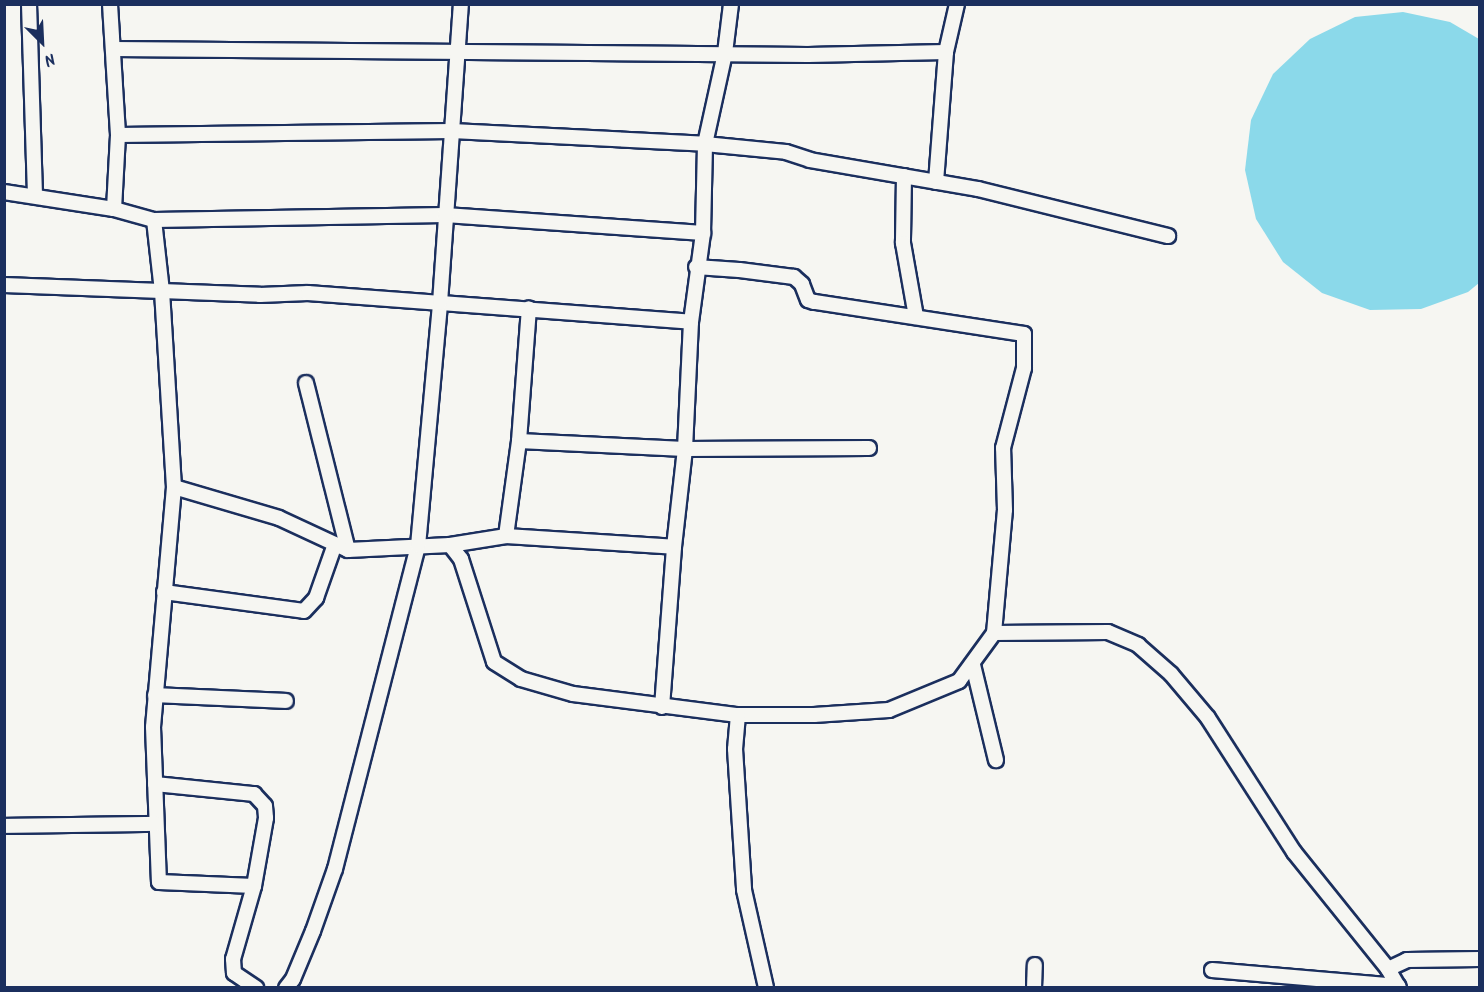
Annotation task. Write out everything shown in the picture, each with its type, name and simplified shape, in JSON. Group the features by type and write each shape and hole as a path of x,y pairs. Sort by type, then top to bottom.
{"street":[{"path":"29,4 34,196"},
{"path":"110,4 118,135 114,209"},
{"path":"286,987 293,979 313,931 335,869 418,546 440,303 461,4"},
{"path":"662,707 674,547 685,449 691,322 696,267 703,233 705,144 725,53 731,4"},
{"path":"936,182 946,52 957,4"},
{"path":"112,49 808,55 946,52"},
{"path":"118,135 452,131 705,144 786,152 810,160 978,189 1168,236"},
{"path":"904,176 903,243 916,317"},
{"path":"4,192 114,209 154,220 445,215 703,233"},
{"path":"154,220 162,291 174,486 153,727 159,882 254,886"},
{"path":"450,545 461,559 494,662 521,679 573,694 738,715 814,715 889,710 959,681 994,633 1005,510 1003,447 1024,368 1024,334 808,300 800,280 794,278 759,272 696,267"},
{"path":"4,285 260,295 308,293 691,322"},
{"path":"506,536 519,441 529,308"},
{"path":"306,383 348,550"},
{"path":"519,441 685,449 869,448"},
{"path":"174,486 279,518 348,550 450,545 506,536 674,547"},
{"path":"164,592 304,611 316,598 334,544"},
{"path":"994,633 1108,632 1138,645 1171,674 1208,718 1294,852 1388,969 1398,986"},
{"path":"972,665 996,760"},
{"path":"155,695 286,701"},
{"path":"738,715 735,749 744,890 766,987"},
{"path":"155,784 254,794 263,801 266,818 254,886 233,967 238,977 256,987"},
{"path":"4,825 156,824"},
{"path":"1388,969 1407,960 1479,959"},
{"path":"1034,987 1035,965"},
{"path":"1212,970 1398,986"}],"water":[{"path":"1403,12 1450,22 1479,39 1479,283 1468,292 1421,309 1370,310 1322,293 1283,262 1256,219 1245,170 1251,120 1273,74 1310,39 1355,17"}]}
